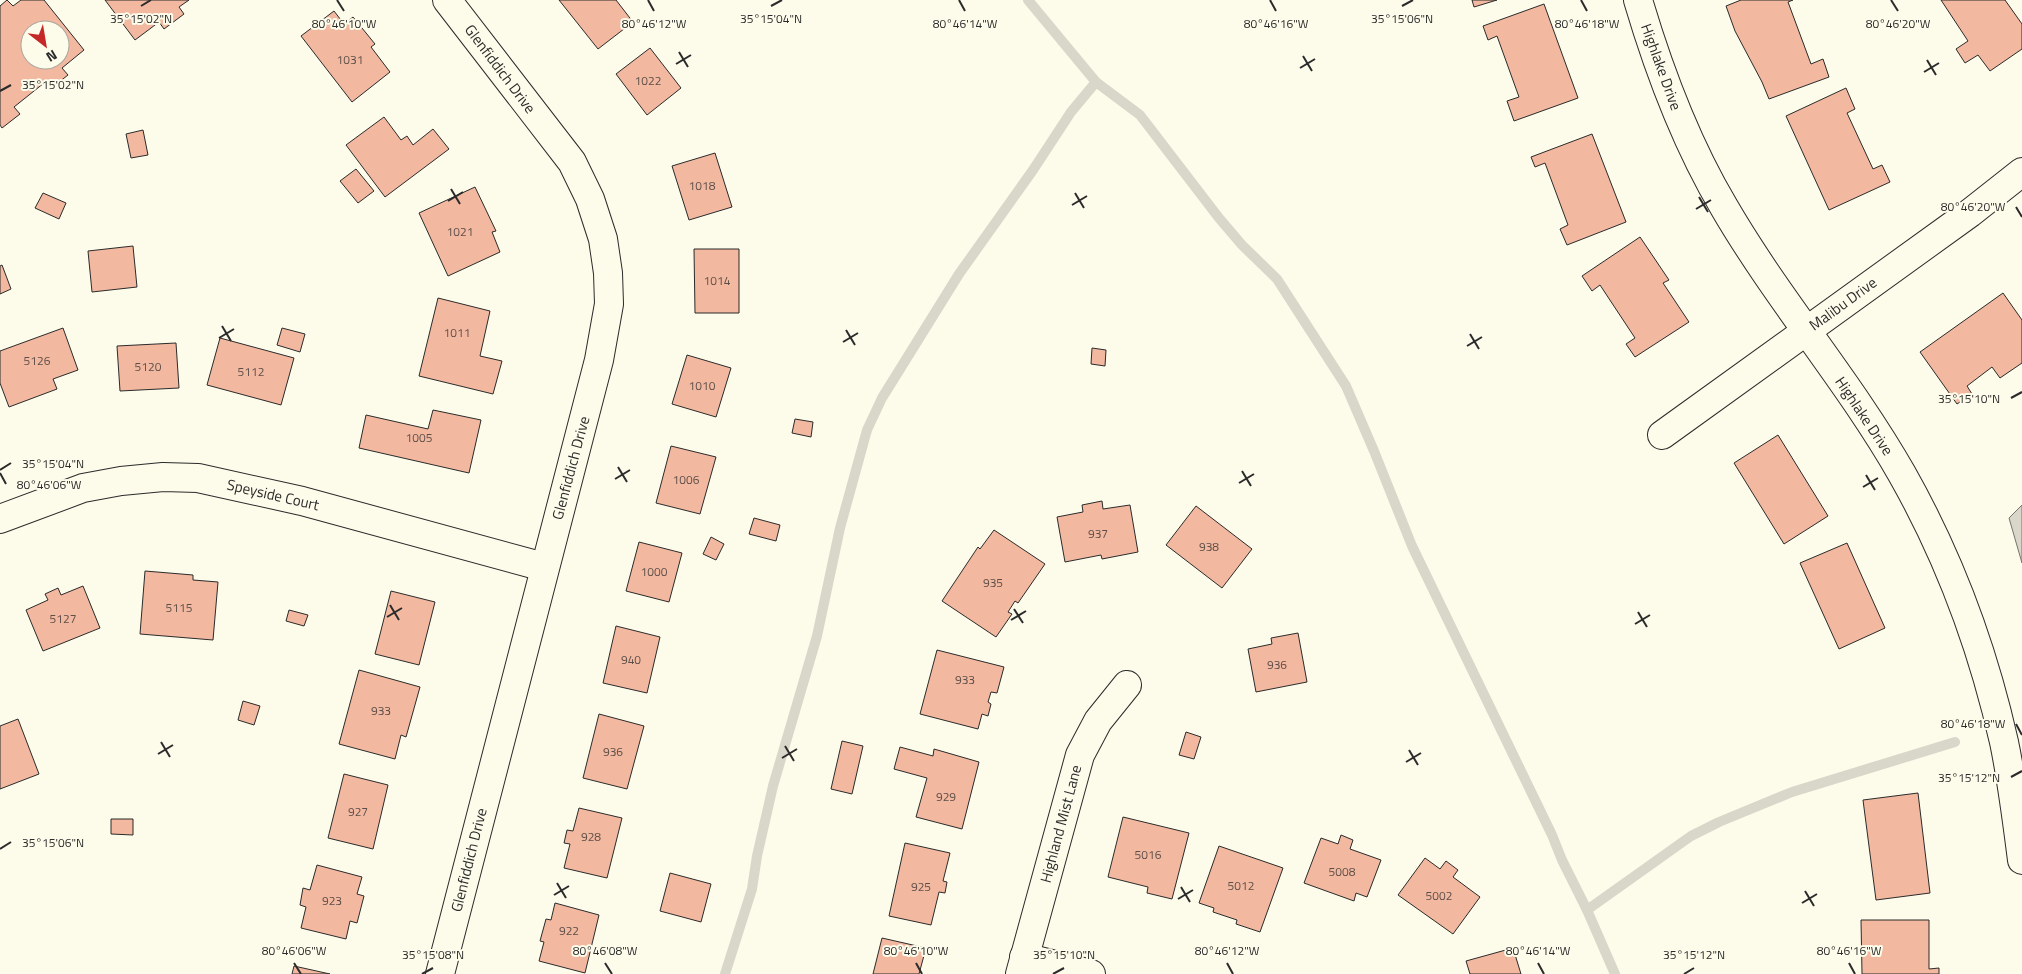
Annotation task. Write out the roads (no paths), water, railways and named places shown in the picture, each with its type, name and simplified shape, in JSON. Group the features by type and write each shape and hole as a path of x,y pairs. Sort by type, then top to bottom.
{"street":[{"name":"Glenfiddich Drive","path":"440,974 599,360 609,296 603,239 590,199 572,162 447,0"},
{"name":"Highlake Drive","path":"1638,0 1670,94 1696,156 1729,215 1769,279 1868,419 1902,474 1931,529 1959,597 1982,662 2004,742 2022,860"},
{"name":"Malibu Drive","path":"1662,434 1970,213 2022,172"},
{"name":"Speyside Court","path":"0,520 83,488 121,481 163,477 198,478 302,500 544,567"},
{"name":"Highland Mist Lane","path":"1022,965 1080,755 1098,721 1127,685"},
{"path":"1022,965 1091,974"}],"waterway":[{"path":"1028,0 1096,82 1140,115 1219,218 1242,245 1277,279 1346,386 1412,546 1552,835 1615,974"},
{"path":"725,974 752,889 757,856 773,786 817,636 840,528 867,430 882,398 959,274 1033,170 1071,112 1096,82"},
{"path":"1587,910 1691,836 1719,822 1792,792 1955,742"}]}
